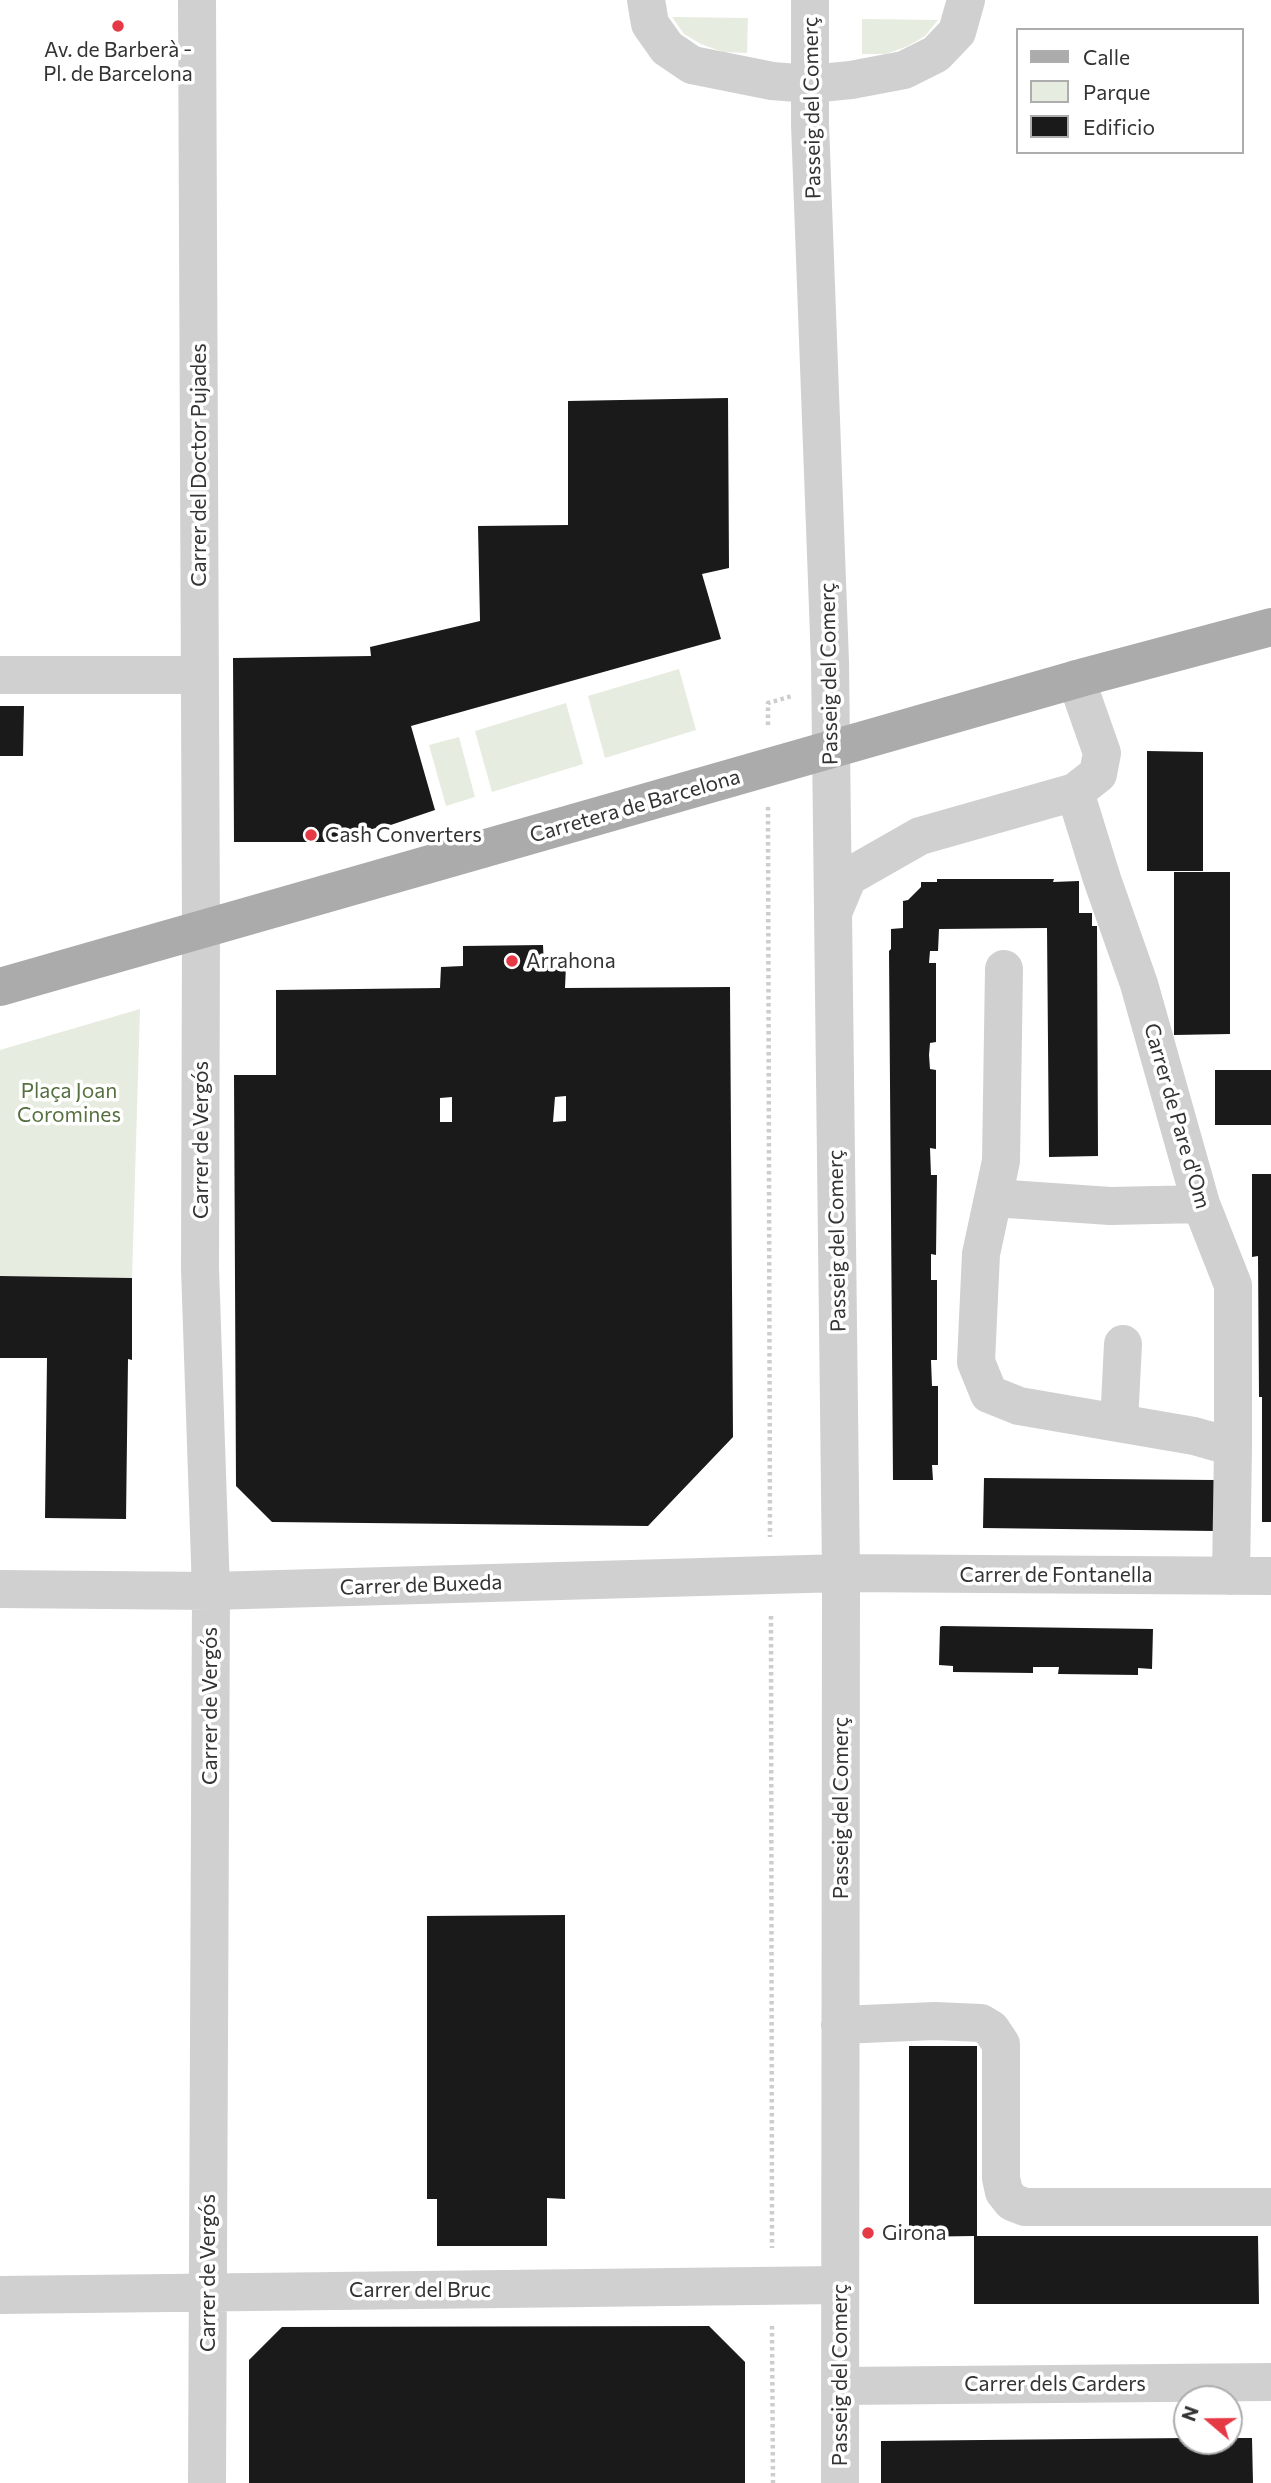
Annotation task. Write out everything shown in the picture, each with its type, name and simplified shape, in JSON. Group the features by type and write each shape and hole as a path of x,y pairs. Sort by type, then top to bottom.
{"main road":[{"name":"Carretera de Barcelona","path":"0,987 1076,679 1271,627"}],"street":[{"name":"Carrer del Doctor Pujades","path":"197,0 201,930"},
{"path":"646,0 650,24 661,40 667,48 692,65 772,81 810,84 904,70 936,54 957,32 966,0"},
{"name":"Passeig del Comerç","path":"810,0 810,84 830,662 841,1573 840,2483"},
{"path":"0,675 200,675"},
{"path":"832,915 848,877 920,836 1075,792 1098,774 1102,753 1076,679"},
{"name":"Carrer de Pare d'Om","path":"1075,792 1139,984 1201,1204 1233,1285 1234,1447 1231,1576"},
{"name":"Carrer de Vergós","path":"201,930 200,1268 211,1591 207,2483"},
{"path":"1004,969 1001,1161 981,1254 976,1362 989,1394 1018,1406 1194,1436 1234,1447"},
{"path":"994,1198 1110,1206 1201,1204"},
{"path":"1119,1423 1123,1344"},
{"name":"Carrer de Fontanella","path":"841,1573 1271,1576"},
{"name":"Carrer de Buxeda","path":"0,1589 211,1591 841,1573"},
{"path":"840,2025 981,2022 991,2029 1001,2044 1001,2178 1004,2192 1012,2202 1025,2207 1271,2207"},
{"name":"Carrer del Bruc","path":"0,2295 839,2286"},
{"name":"Carrer dels Carders","path":"840,2386 1271,2382"}],"green space":[{"path":"672,17 748,18 747,53 723,52 701,44 684,34"},
{"path":"862,19 938,20 925,36 908,46 886,54 862,54"},
{"path":"679,669 696,730 605,758 588,696"},
{"path":"566,703 583,764 492,792 475,731"},
{"path":"459,737 475,797 446,806 429,745"},
{"name":"Plaça Joan Coromines","path":"140,1009 132,1278 0,1276 0,1050"}],"building":[{"path":"728,398 729,568 702,574 721,639 411,726 435,810 376,830 324,842 234,842 233,658 371,656 370,647 480,621 478,526 568,525 568,401"},
{"path":"0,706 24,706 23,756 0,756"},
{"path":"1147,751 1203,752 1203,871 1147,871"},
{"path":"1174,872 1230,872 1230,1034 1174,1035"},
{"path":"937,879 1079,881 1079,913 1092,913 1092,926 1097,926 1098,1156 1049,1157 1047,928 939,929 938,951 930,951 929,963 936,963 936,1042 930,1043 929,1055 930,1069 936,1070 936,1149 930,1148 931,1175 937,1175 936,1255 931,1254 931,1280 937,1280 937,1360 931,1360 932,1386 938,1386 938,1465 932,1465 933,1480 893,1480 889,951 891,929 903,928 903,901 908,900 921,887 921,882 937,882"},
{"path":"543,945 544,966 566,965 565,988 730,987 733,1437 648,1526 272,1522 236,1486 234,1075 276,1075 276,990 440,988 441,967 463,966 463,946","holes":["566,1096 566,1121 553,1122 555,1097","452,1097 452,1122 440,1122 440,1098"]},
{"path":"1215,1070 1271,1070 1271,1125 1215,1125"},
{"path":"1252,1174 1271,1174 1271,1522 1262,1522 1258,1256 1252,1257"},
{"path":"0,1276 132,1278 126,1519 45,1518 47,1358 0,1358"},
{"path":"984,1478 1215,1480 1215,1531 983,1528"},
{"path":"942,1626 1153,1629 1152,1669 1138,1668 1138,1675 1058,1674 1059,1667 1033,1667 1033,1673 953,1672 953,1666 939,1665"},
{"path":"565,1915 565,2199 547,2198 547,2246 437,2246 437,2199 427,2199 427,1916"},
{"path":"909,2046 977,2046 977,2236 1258,2236 1259,2304 974,2304 974,2236 909,2237"},
{"path":"709,2326 745,2362 745,2483 249,2483 249,2360 282,2327"},
{"path":"1173,2438 1173,2455 1243,2455 1243,2438 1252,2438 1253,2483 881,2483 881,2441"}],"place":[{"name":"Av. de Barberà - Pl. de Barcelona","path":"118,26"},
{"name":"Cash Converters","path":"311,835"},
{"name":"Arrahona","path":"512,961"},
{"name":"Girona","path":"868,2233"}]}
